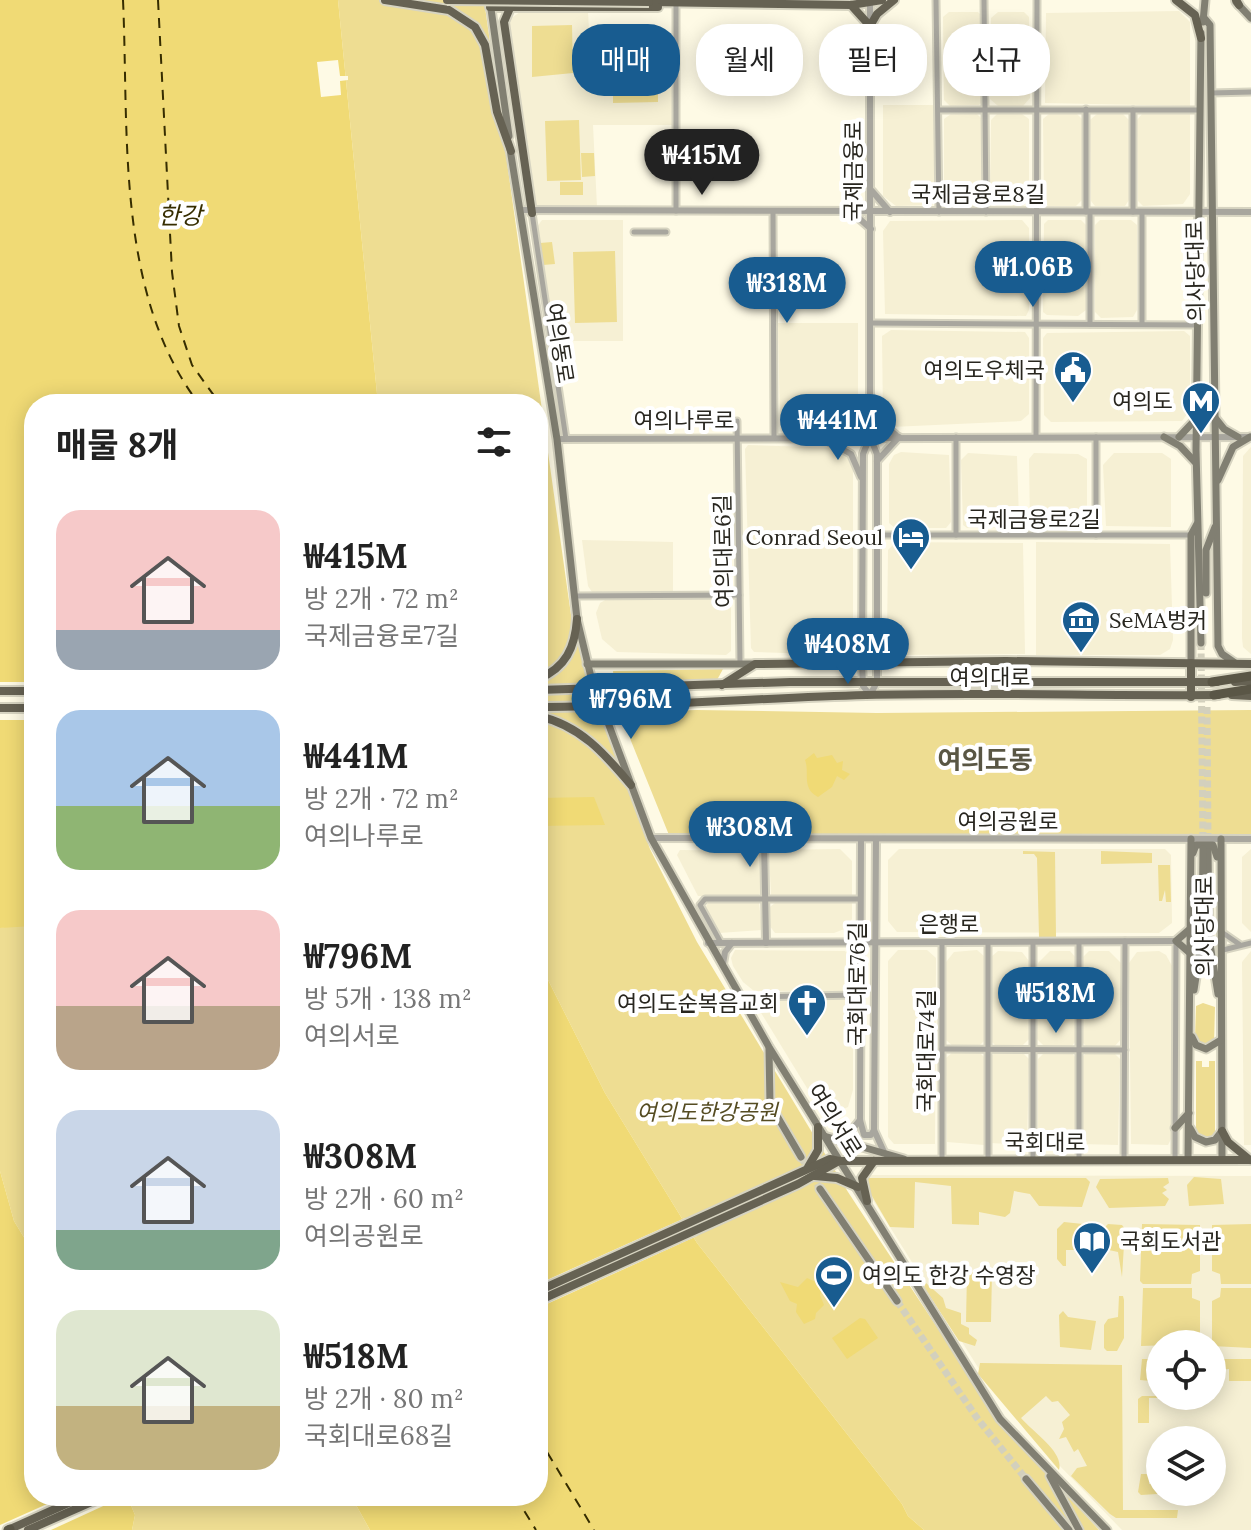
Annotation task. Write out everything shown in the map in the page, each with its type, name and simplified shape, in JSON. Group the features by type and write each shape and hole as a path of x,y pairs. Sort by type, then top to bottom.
{"highway":[{"path":"1212,682 1220,678 1251,678"},
{"path":"1214,695 1251,689"}],"main road":[{"path":"385,0 436,6 459,14 478,32 487,56 497,112 511,151"},
{"path":"447,0 882,0"},
{"path":"871,24 877,14 894,0"},
{"path":"1176,0 1195,15 1201,38"},
{"name":"의사당대로","path":"1205,0 1201,38 1201,111 1215,417 1218,646 1228,660 1237,664"},
{"path":"490,4 510,8 676,5 686,2"},
{"path":"854,2 869,24"},
{"path":"1236,2 1251,18"},
{"name":"여의동로","path":"490,4 520,210 562,439 577,619 596,690"},
{"path":"510,8 504,22 532,213"},
{"name":"의사당대로","path":"1205,19 1210,25 1211,93 1197,325 1196,464 1204,643 1206,550 1216,525"},
{"path":"1179,437 1197,417"},
{"path":"1215,417 1224,429 1238,437"},
{"path":"1164,437 1180,446 1196,464"},
{"path":"1216,485 1233,447 1250,437"},
{"name":"의사당대로","path":"1191,697 1191,535 1197,524"},
{"path":"548,672 567,657 575,643 577,619"},
{"name":"여의대로","path":"587,664 1251,664"},
{"name":"여의대로","path":"721,685 755,664"},
{"name":"여의대로","path":"548,689 862,682 1212,682"},
{"name":"여의서로","path":"596,690 651,838 708,943 820,1131 867,1201 1000,1419 1107,1530"},
{"path":"0,691 24,691"},
{"name":"여의대로","path":"548,707 602,708 668,701 870,695 1251,696"},
{"path":"0,708 24,708"},
{"path":"548,718 599,748 631,785"},
{"name":"의사당대로","path":"1188,1160 1192,1005 1191,839"},
{"name":"의사당대로","path":"1221,839 1222,1160"},
{"path":"1190,872 1194,847 1206,844 1217,849 1222,874"},
{"name":"의사당대로","path":"1192,1005 1202,937 1205,849 1209,938 1220,1012"},
{"path":"1190,928 1176,941 1190,953"},
{"path":"1191,1035 1200,1048 1212,1048 1221,1040"},
{"path":"769,1047 770,1104 801,1157"},
{"path":"1175,1128 1189,1113"},
{"path":"1189,1126 1195,1137 1206,1142 1215,1140 1222,1131 1228,1142 1251,1160"},
{"path":"820,1131 831,1140 906,1160"},
{"path":"806,1170 818,1150 820,1131"},
{"name":"국회대로","path":"548,1296 796,1180 806,1170 830,1159 1251,1160"},
{"name":"국회대로","path":"548,1287 796,1180 814,1176 839,1161"},
{"path":"867,1201 862,1178 874,1161"},
{"path":"814,1176 837,1178 858,1187"},
{"path":"820,1189 897,1301"},
{"path":"1047,1471 1079,1530"},
{"path":"1026,1479 1069,1530"},
{"path":"9,1530 62,1506"},
{"path":"28,1530 82,1506"}],"street":[{"name":"국제금융로","path":"870,0 870,24"},
{"path":"936,0 939,212"},
{"path":"984,0 986,213"},
{"path":"1036,437 1037,0"},
{"path":"676,5 676,212"},
{"path":"1211,93 1251,92"},
{"name":"국제금융로","path":"870,96 870,437 877,461 877,682 870,695"},
{"path":"1086,109 1090,324"},
{"path":"939,110 1201,111"},
{"path":"1133,110 1133,213"},
{"path":"871,189 890,212"},
{"name":"국제금융로8길","path":"520,210 532,213 1251,212"},
{"path":"850,211 871,229"},
{"path":"773,212 774,438"},
{"path":"532,213 562,439"},
{"path":"1142,213 1142,324"},
{"path":"634,232 666,232"},
{"path":"870,323 1197,325"},
{"path":"870,402 882,423 900,437 877,461"},
{"name":"여의대로6길","path":"737,421 740,664"},
{"path":"821,437 851,454 863,481"},
{"name":"국제금융로","path":"862,682 863,454 870,437"},
{"path":"956,437 956,535"},
{"path":"1096,437 1096,535"},
{"name":"여의나루로","path":"562,439 1250,437"},
{"name":"국제금융로2길","path":"877,535 1191,535"},
{"path":"575,596 739,595"},
{"path":"877,644 898,663"},
{"path":"862,682 870,695"},
{"name":"여의공원로","path":"651,838 1251,839"},
{"path":"764,839 766,943"},
{"name":"국회대로76길","path":"860,1120 861,839"},
{"name":"국회대로76길","path":"876,839 874,1130 884,1152"},
{"path":"721,943 700,905 705,899 860,899"},
{"path":"860,914 865,917 876,914"},
{"path":"1223,933 1240,944"},
{"path":"1124,1160 1125,941"},
{"path":"1175,1160 1176,941"},
{"name":"은행로","path":"708,943 1176,941"},
{"name":"국회대로74길","path":"942,942 942,1160"},
{"path":"988,942 988,1160"},
{"path":"1033,942 1033,1160"},
{"path":"1079,942 1079,1160"},
{"path":"723,968 725,952 733,943"},
{"name":"의사당대로","path":"1223,950 1251,943"},
{"path":"860,973 867,964 875,972"},
{"path":"740,997 860,995"},
{"path":"942,1049 1125,1050"},
{"path":"860,1120 864,1135 871,1135 874,1130"},
{"path":"831,1140 851,1131 860,1120"}],"shaded area":[{"path":"1179,11 1190,22 1190,106 1045,103 1045,96 1050,96 1050,24 1046,24 1046,13"},
{"path":"520,12 588,12 589,24 572,24 572,96 675,96 675,125 593,125 597,207 540,207 534,203 508,25 510,19"},
{"path":"949,12 978,12 982,16 982,24 943,24 943,17"},
{"path":"998,12 1024,12 1029,17 1029,24 991,24 991,18"},
{"path":"944,96 983,96 979,105 950,106"},
{"path":"990,96 1030,96 1023,106 998,106"},
{"path":"883,105 935,105 935,200 932,205 896,206 883,196"},
{"path":"951,114 977,114 983,120 982,200 977,206 948,206 944,202 944,119"},
{"path":"997,114 1022,114 1029,119 1029,199 1023,206 996,206 990,201 991,120"},
{"path":"1049,114 1077,114 1082,119 1082,200 1076,206 1048,206 1044,201 1043,119"},
{"path":"1097,114 1123,114 1129,120 1129,200 1125,206 1095,206 1091,201 1090,120"},
{"path":"1142,114 1190,114 1190,194 1183,204 1143,206 1138,201 1137,120"},
{"path":"542,220 623,220 623,341 553,341 537,227"},
{"path":"1022,220 1029,228 1029,310 1026,316 885,314 883,231 890,221"},
{"path":"1048,220 1081,220 1086,225 1086,310 1078,316 1047,315 1043,312 1044,224"},
{"path":"1100,220 1131,220 1137,225 1137,310 1133,317 1101,318 1095,312 1095,225"},
{"path":"778,323 858,323 858,414 854,424 845,428 780,425"},
{"path":"891,330 1025,332 1029,338 1029,414 1021,421 891,427 883,417 882,336"},
{"path":"1184,331 1190,336 1190,410 1182,421 1051,422 1044,415 1043,338 1047,333"},
{"path":"748,445 838,448 849,456 853,464 853,643 842,655 754,652 751,648 745,449"},
{"path":"1251,447 1251,654 1243,647 1242,638 1243,456"},
{"path":"901,452 949,455 951,522 946,528 895,528 889,523 889,464 894,455"},
{"path":"968,453 1017,456 1019,521 1015,527 967,528 963,525 961,460"},
{"path":"1034,453 1078,454 1087,459 1087,526 1036,528 1030,524 1029,459"},
{"path":"1114,453 1162,453 1171,459 1171,527 1106,526 1103,465"},
{"path":"582,540 673,542 673,591 592,592 588,586"},
{"path":"896,542 1023,543 1025,654 899,655 892,651 887,640 888,550"},
{"path":"1036,542 1170,544 1173,640 1170,649 1160,655 1036,655"},
{"path":"607,599 726,599 731,604 731,651 726,655 617,652 602,639 596,613 600,603"},
{"path":"840,849 852,861 852,896 771,895 769,854 773,850"},
{"path":"899,849 1165,849 1171,855 1172,923 1159,933 897,932 888,921 888,860"},
{"path":"1251,849 1251,932 1242,923 1242,857"},
{"path":"680,850 761,851 762,892 757,896 698,896 677,855"},
{"path":"708,903 759,903 762,930 719,933 705,908"},
{"path":"775,903 852,903 852,919 847,928 834,933 775,933 769,925 770,907"},
{"path":"735,950 845,951 853,961 852,989 848,992 754,991 743,982 733,966 731,958"},
{"path":"898,950 927,950 936,958 935,1144 894,1144 888,1137 888,961"},
{"path":"977,950 985,957 985,1040 979,1046 953,1046 946,1040 946,962 954,952"},
{"path":"998,951 1022,952 1029,961 1029,1039 1022,1046 996,1046 991,1041 991,957"},
{"path":"1050,951 1070,951 1076,958 1076,1041 1071,1047 1044,1046 1037,1039 1038,963"},
{"path":"1089,951 1109,951 1121,963 1121,1039 1114,1047 1087,1047 1081,1041 1082,958"},
{"path":"1159,951 1166,955 1172,966 1172,1137 1168,1145 1131,1144 1129,963 1137,952"},
{"path":"1251,951 1251,1145 1244,1145 1242,962"},
{"path":"752,998 853,998 853,1090 848,1107 833,1114 821,1111"},
{"path":"953,1052 979,1052 985,1058 984,1145 947,1142 946,1058"},
{"path":"996,1052 1022,1052 1029,1059 1027,1145 990,1143 990,1057"},
{"path":"1045,1052 1071,1052 1076,1058 1075,1145 1038,1143 1038,1059"},
{"path":"1088,1052 1113,1052 1120,1059 1118,1145 1082,1144 1082,1057"},
{"path":"869,1175 1251,1176 1251,1530 1122,1530 1026,1431 979,1369 863,1184"}],"green space":[{"name":"여의도한강공원","path":"338,0 484,0 540,394 377,394"},
{"path":"572,25 572,73 532,77 532,26"},
{"path":"613,96 658,96 658,102 613,103"},
{"path":"579,120 581,180 547,181 545,121"},
{"path":"581,153 594,153 595,176 582,177"},
{"path":"560,182 583,182 583,195 560,195"},
{"path":"552,242 555,264 543,265 540,243"},
{"path":"615,251 617,322 575,323 573,252"},
{"name":"여의도한강공원","path":"548,452 573,629 650,849 697,942 848,1192 998,1420 1099,1530 924,1530 908,1516 902,1504 697,1243 605,1093 548,980"},
{"path":"723,669 717,680 614,682 613,671"},
{"path":"1251,710 1251,835 669,835 627,731 625,716 628,712 877,713"},
{"path":"1023,851 1055,852 1056,937 1039,937 1037,858 1034,854 1023,854"},
{"path":"1101,851 1152,853 1152,863 1101,864"},
{"path":"1158,865 1170,865 1171,902 1166,902 1165,890 1162,901 1159,901"},
{"path":"24,926 24,1238 14,1221 0,1171 0,928"},
{"path":"1203,1003 1215,1007 1214,1044 1203,1046 1195,1039 1196,1006"},
{"path":"1196,1061 1202,1061 1202,1067 1209,1067 1209,1061 1215,1061 1215,1133 1208,1139 1196,1132"},
{"path":"1194,1177 1221,1179 1224,1204 1189,1206 1187,1185"},
{"path":"868,1178 1086,1178 1090,1182 1082,1207 1039,1206 1030,1194 1014,1191 1010,1213 1005,1217 979,1212 979,1225 952,1224 951,1186 915,1182 914,1228 890,1227 865,1184"},
{"path":"1168,1178 1169,1183 1163,1187 1167,1190 1162,1193 1169,1199 1165,1206 1109,1208 1096,1187 1100,1179"},
{"path":"1064,1222 1083,1224 1087,1230 1085,1250 1066,1250 1066,1266 1063,1266 1057,1259 1057,1229"},
{"path":"1108,1224 1122,1225 1125,1229 1122,1277 1118,1252 1104,1249 1104,1228"},
{"path":"1142,1224 1200,1225 1200,1271 1192,1274 1191,1284 1143,1284 1140,1281"},
{"path":"1251,1224 1251,1284 1221,1284 1220,1274 1212,1271 1212,1225"},
{"path":"967,1272 992,1273 991,1322 966,1322"},
{"path":"926,1283 943,1298 946,1308 961,1313 961,1324 969,1328 969,1334 977,1340 975,1346 959,1341 924,1287"},
{"path":"1143,1288 1192,1288 1192,1298 1200,1301 1200,1330 1146,1330 1146,1346 1141,1346"},
{"path":"1221,1288 1251,1288 1251,1348 1226,1347 1226,1330 1212,1330 1212,1301 1220,1297"},
{"path":"1119,1296 1123,1296 1124,1300 1124,1338 1117,1351 1107,1351 1104,1348 1104,1325 1108,1319 1118,1317"},
{"path":"1063,1311 1068,1317 1096,1321 1091,1350 1060,1347 1059,1315"},
{"path":"1142,1359 1146,1359 1146,1381 1140,1380"},
{"path":"1226,1359 1251,1359 1251,1381 1229,1381 1229,1369 1226,1369"},
{"path":"980,1363 1122,1365 1123,1510 1178,1510 1177,1518 1116,1518 1110,1514 1071,1476 1077,1468 1087,1466 1078,1449 1074,1452 1066,1437 1059,1439 1064,1429 1062,1422 1070,1415 1058,1401 1052,1402 1046,1396 1021,1418 1053,1450 1059,1470 978,1374"},
{"path":"1146,1396 1149,1423 1138,1423 1138,1399"},
{"path":"1141,1474 1146,1474 1146,1495 1138,1492"},
{"path":"131,1506 357,1506 370,1530 132,1530 135,1515"}],"water":[{"name":"한강","path":"0,0 338,0 377,394 24,394 24,927 0,928"},
{"path":"814,753 817,758 832,755 837,763 843,761 842,770 850,774 844,780 837,776 832,787 818,797 808,785 805,760"},
{"path":"594,797 605,825 548,826 548,798"},
{"path":"548,980 605,1093 697,1243 902,1504 908,1516 924,1530 370,1530 357,1506 548,1506"},
{"path":"0,1171 14,1221 24,1238 24,1506 131,1506 135,1515 132,1530 0,1530"},
{"path":"807,1278 823,1285 820,1295 824,1305 816,1313 815,1319 804,1324 796,1312 797,1304 790,1301 780,1282 798,1287"},
{"path":"860,1318 865,1319 878,1338 847,1359 832,1338"}],"pier":[{"path":"338,60 340,76 348,76 348,80 340,81 341,95 321,97 317,62"},
{"path":"0,682 24,682 24,720 0,720"},
{"path":"685,1218 697,1236 548,1303 548,1280"},
{"path":"43,1506 103,1506 51,1530 0,1530 0,1525"}],"ferry route":[{"path":"123,0 128,157 140,262 153,313 172,360 193,394"},
{"path":"158,0 172,272 179,326 192,365 213,394"},
{"path":"548,1454 594,1530"},
{"path":"521,1506 536,1530"}],"tunnel":[{"path":"1201,643 1203,845"},
{"path":"1207,707 1208,842"},
{"path":"801,1157 820,1189"},
{"path":"897,1301 977,1418 1026,1479"}],"place":[{"name":"여의도우체국","path":"1073,404"},
{"name":"여의도","path":"1201,435"},
{"name":"Conrad Seoul","path":"911,571"},
{"name":"SeMA벙커","path":"1081,654"},
{"name":"여의도순복음교회","path":"807,1037"},
{"name":"국회도서관","path":"1092,1275"},
{"name":"여의도 한강 수영장","path":"834,1309"}],"district":[{"name":"여의도동","path":"985,760"}]}
